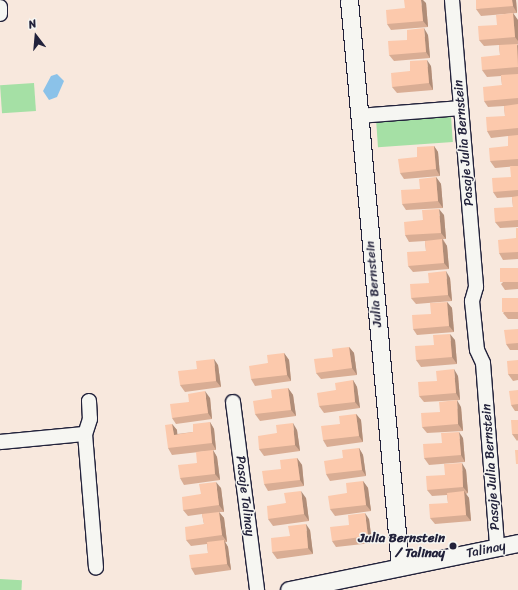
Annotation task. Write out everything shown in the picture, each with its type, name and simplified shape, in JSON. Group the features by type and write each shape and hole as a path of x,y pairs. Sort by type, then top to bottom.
{"street":[{"name":"Julia Bernstein","path":"349,0 400,567"},
{"name":"Pasaje Julia Bernstein","path":"452,0 476,287 481,300 486,348 483,363 497,548"},
{"path":"0,7 0,14"},
{"path":"359,116 461,108"},
{"path":"89,401 90,418 85,434 96,568"},
{"name":"Pasaje Talinay","path":"233,402 257,590"},
{"path":"0,442 85,434"},
{"name":"Talinay","path":"289,590 518,543"}],"green space":[{"path":"34,83 36,111 2,113 0,85"},
{"path":"451,116 453,142 378,147 376,121"},
{"path":"0,579 22,580 21,590 0,590"}],"water":[{"path":"57,74 64,81 57,97 49,100 43,91 51,76"}],"building":[{"path":"404,0 421,0 423,21 387,24 386,10 405,8"},
{"path":"476,0 512,0 513,6 476,9"},
{"path":"513,13 515,37 479,40 478,26 497,25 496,15"},
{"path":"424,28 426,52 389,55 388,41 407,40 407,30"},
{"path":"517,44 518,67 482,70 481,57 500,55 499,45"},
{"path":"427,60 429,83 392,87 391,73 410,71 410,61"},
{"path":"518,74 518,98 484,101 483,87 502,85 501,75"},
{"path":"518,104 518,128 487,131 486,117 505,116 504,106"},
{"path":"518,135 518,159 490,161 489,148 508,146 508,136"},
{"path":"434,146 436,169 400,173 398,159 417,157 417,147"},
{"path":"510,166 518,166 518,190 493,192 492,178 511,177"},
{"path":"436,177 438,201 402,204 401,190 420,189 419,179"},
{"path":"518,196 518,220 495,222 494,208 513,207 512,197"},
{"path":"439,209 441,233 405,235 404,222 423,220 422,210"},
{"path":"516,228 518,228 518,252 499,253 498,240 516,238"},
{"path":"442,239 444,263 408,266 407,252 426,251 425,241"},
{"path":"500,268 518,268 518,282 500,282"},
{"path":"446,271 448,295 411,298 410,284 429,283 428,273"},
{"path":"502,298 518,298 518,312 502,312"},
{"path":"447,302 449,326 413,329 412,315 431,314 430,303"},
{"path":"518,329 518,343 506,344 504,330"},
{"path":"450,334 452,357 416,360 415,346 434,345 433,335"},
{"path":"349,347 352,368 316,373 314,359 333,357 332,349"},
{"path":"284,353 287,375 251,379 249,366 268,363 267,355"},
{"path":"214,359 216,381 180,385 178,371 197,369 196,361"},
{"path":"518,360 518,374 508,374 507,361"},
{"path":"454,369 456,393 419,396 418,382 437,381 436,371"},
{"path":"353,380 355,402 319,406 317,393 336,390 335,383"},
{"path":"288,388 291,410 255,414 253,401 272,398 271,390"},
{"path":"518,390 518,404 511,405 509,391"},
{"path":"205,391 208,413 172,418 170,404 189,402 188,394"},
{"path":"457,400 458,424 422,427 421,413 440,412 439,402"},
{"path":"356,414 359,436 323,440 321,426 340,424 339,416"},
{"path":"511,420 518,420 518,434 512,434"},
{"path":"210,422 212,443 168,448 165,425 172,424 174,435 193,432 193,424"},
{"path":"293,423 295,445 259,449 258,436 277,433 276,425"},
{"path":"459,432 461,455 424,458 423,444 442,443 441,433"},
{"path":"359,448 362,470 326,474 324,461 343,458 342,450"},
{"path":"213,450 215,474 180,478 178,465 197,463 196,452"},
{"path":"515,450 518,450 518,464 516,464"},
{"path":"297,458 300,480 264,484 262,471 281,469 280,460"},
{"path":"462,463 463,487 427,490 426,476 445,475 444,464"},
{"path":"363,481 366,505 330,509 328,496 347,493 346,483"},
{"path":"216,482 219,505 183,510 182,497 201,494 199,484"},
{"path":"301,491 304,514 268,519 267,506 286,503 284,493"},
{"path":"464,491 466,515 430,518 429,504 448,503 447,493"},
{"path":"219,512 222,535 186,540 185,527 204,524 202,514"},
{"path":"365,513 368,536 332,541 330,527 349,525 348,515"},
{"path":"306,524 308,548 272,552 271,538 290,536 288,526"},
{"path":"224,540 227,564 191,568 189,555 208,553 207,542"}],"place":[{"name":"Julia Bernstein / Talinay","path":"453,546"}]}
